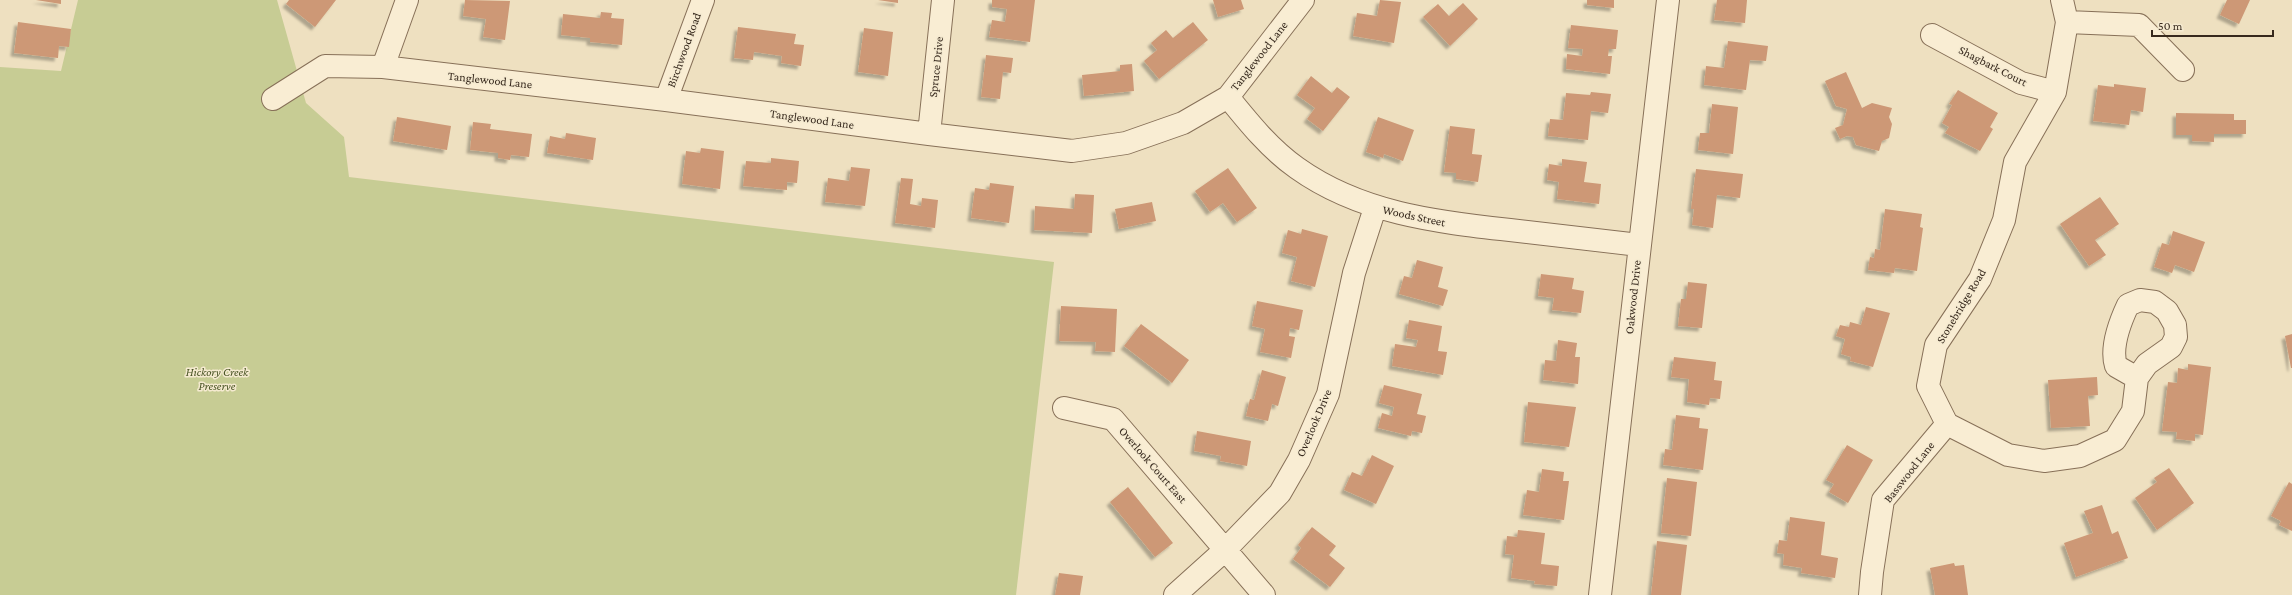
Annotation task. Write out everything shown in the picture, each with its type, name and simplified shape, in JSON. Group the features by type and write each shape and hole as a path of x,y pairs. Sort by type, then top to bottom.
{"street":[{"path":"383,68 407,0"},
{"name":"Birchwood Road","path":"666,100 703,0"},
{"name":"Spruce Drive","path":"929,134 943,0"},
{"name":"Tanglewood Lane","path":"273,100 325,66 383,68 666,100 1072,151 1126,143 1183,123 1228,97 1303,0"},
{"name":"Oakwood Drive","path":"1600,595 1668,0"},
{"name":"Stonebridge Road","path":"1947,424 1928,386 1936,345 1980,279 2004,220 2015,162 2055,92 2067,22 2062,0"},
{"path":"2067,22 2139,25 2183,70"},
{"name":"Shagbark Court","path":"1932,35 2021,83 2055,92"},
{"name":"Woods Street","path":"1228,97 1258,134 1297,168 1337,191 1375,208 1438,222 1639,245"},
{"name":"Overlook Drive","path":"1175,595 1225,550 1280,492 1299,460 1325,401 1354,273 1375,208"},
{"path":"1947,424 2008,455 2044,461 2080,456 2115,440 2133,411 2137,378"},
{"name":"Overlook Court East","path":"1064,408 1113,419 1264,595"},
{"name":"Basswood Lane","path":"1870,595 1883,500 1947,424"}],"green space":[{"name":"Hickory Creek Preserve","path":"78,0 277,0 306,103 344,137 349,177 1054,262 1016,595 0,595 0,67 61,71"}],"building":[{"path":"36,0 61,0 61,4"},
{"path":"289,0 336,0 315,27 286,4"},
{"path":"465,0 510,1 505,40 483,37 486,19 463,16"},
{"path":"878,0 898,0 898,3"},
{"path":"992,0 1035,0 1030,42 989,37 992,20 1005,22 1007,9 992,7"},
{"path":"1213,0 1241,0 1244,9 1218,17"},
{"path":"1380,0 1401,2 1394,43 1353,36 1357,13 1377,16"},
{"path":"1587,0 1614,0 1614,8 1587,5"},
{"path":"1717,0 1747,0 1745,23 1714,20"},
{"path":"2227,0 2250,0 2239,24 2220,15"},
{"path":"1463,3 1478,19 1450,46 1423,17 1438,4 1449,16"},
{"path":"601,12 612,13 611,18 624,19 622,45 590,42 590,38 561,35 563,14 600,18"},
{"path":"18,22 71,29 69,47 59,46 58,58 14,53"},
{"path":"1193,22 1208,40 1159,79 1144,61 1157,50 1151,43 1166,30 1173,38"},
{"path":"1571,25 1618,30 1616,49 1609,49 1608,56 1612,56 1610,74 1566,69 1567,54 1582,56 1583,49 1568,48"},
{"path":"738,27 796,34 794,44 804,45 801,66 781,63 782,56 754,52 753,60 734,58"},
{"path":"864,28 893,32 888,76 858,72"},
{"path":"1728,41 1768,46 1766,61 1750,60 1746,90 1704,85 1706,66 1724,68"},
{"path":"986,55 1013,58 1011,73 1003,72 1000,99 981,97"},
{"path":"1132,64 1134,91 1084,96 1082,75 1120,71 1120,65"},
{"path":"1846,72 1862,108 1872,103 1892,108 1889,117 1892,124 1889,138 1882,141 1879,151 1856,145 1853,137 1847,136 1840,139 1835,128 1843,125 1847,109 1836,106 1825,81"},
{"path":"1311,76 1332,93 1337,87 1350,97 1323,131 1307,119 1315,108 1297,95"},
{"path":"2114,84 2146,88 2143,112 2131,110 2129,125 2093,121 2098,85 2114,87"},
{"path":"1958,90 1998,113 1990,127 1993,129 1980,151 1945,133 1949,127 1942,123 1952,105 1949,104"},
{"path":"1591,92 1611,94 1608,113 1591,111 1588,140 1548,136 1550,119 1563,120 1566,93 1590,95"},
{"path":"1712,104 1738,107 1733,154 1698,150 1700,133 1709,133"},
{"path":"2176,113 2234,114 2234,120 2246,120 2246,134 2214,134 2214,142 2192,141 2192,135 2176,135"},
{"path":"397,117 451,126 447,150 393,141"},
{"path":"1378,117 1414,130 1403,161 1384,154 1383,158 1366,152"},
{"path":"473,122 491,124 490,129 532,134 529,157 511,155 510,160 498,158 498,153 470,150"},
{"path":"1450,126 1475,129 1472,154 1482,155 1478,182 1456,179 1456,173 1444,172"},
{"path":"566,133 596,138 593,160 547,153 550,136 565,139"},
{"path":"701,148 724,151 720,189 682,184 686,151 700,153"},
{"path":"771,158 799,161 797,183 787,182 787,190 743,186 746,161 771,163"},
{"path":"1562,159 1587,162 1584,182 1601,184 1599,204 1557,199 1559,182 1547,180 1549,164 1562,166"},
{"path":"851,167 870,169 865,206 825,202 828,178 849,181"},
{"path":"1228,168 1257,208 1237,222 1223,203 1210,212 1195,191"},
{"path":"1696,169 1743,174 1740,198 1717,195 1713,228 1692,225 1694,209 1691,209"},
{"path":"901,178 913,179 910,204 921,206 922,198 938,200 935,228 895,223"},
{"path":"990,183 1014,186 1009,223 971,218 975,188 989,190"},
{"path":"1075,194 1094,195 1092,233 1034,230 1035,206 1074,209"},
{"path":"2100,197 2119,224 2095,240 2106,255 2089,266 2060,224"},
{"path":"1152,202 1156,221 1119,229 1115,209"},
{"path":"1885,209 1922,214 1920,227 1923,228 1917,271 1895,268 1894,273 1868,270 1870,257 1874,258 1875,249 1880,250"},
{"path":"1302,229 1328,236 1315,287 1291,281 1297,257 1282,253 1288,230 1301,234"},
{"path":"2173,231 2205,242 2194,272 2175,265 2172,273 2154,267 2162,243 2169,245"},
{"path":"1417,260 1443,267 1438,287 1448,290 1443,306 1399,294 1404,276 1412,278"},
{"path":"1541,274 1574,278 1572,289 1584,291 1581,313 1552,310 1554,298 1538,296"},
{"path":"1688,282 1707,284 1702,328 1678,326 1681,299 1686,299"},
{"path":"1257,301 1303,310 1299,330 1290,328 1289,336 1295,337 1291,358 1260,352 1265,329 1252,326"},
{"path":"1061,306 1117,309 1115,352 1095,351 1096,342 1059,341"},
{"path":"1866,307 1890,313 1873,367 1850,361 1851,357 1841,354 1845,339 1836,336 1840,325 1849,327 1850,322 1861,325"},
{"path":"1409,320 1442,326 1438,351 1447,352 1443,375 1392,366 1395,344 1416,347 1418,340 1406,338"},
{"path":"1141,324 1189,360 1172,383 1124,346"},
{"path":"2292,334 2292,368 2291,368 2285,336"},
{"path":"1558,340 1577,343 1575,357 1580,357 1578,384 1543,380 1545,360 1556,361"},
{"path":"1674,357 1716,362 1714,380 1722,381 1720,399 1710,398 1709,405 1687,402 1689,379 1671,377"},
{"path":"2188,364 2211,367 2203,435 2195,434 2195,441 2176,439 2177,432 2162,431 2168,382 2177,383 2178,368 2188,370"},
{"path":"1262,370 1286,377 1278,406 1272,404 1268,421 1246,416 1250,399 1254,400"},
{"path":"2097,377 2098,395 2088,396 2090,426 2051,428 2048,380"},
{"path":"1384,385 1422,394 1417,414 1426,416 1422,433 1412,431 1411,436 1378,428 1382,413 1392,416 1394,407 1379,403"},
{"path":"1528,402 1576,407 1569,447 1524,442"},
{"path":"1676,415 1700,418 1699,428 1708,429 1703,470 1663,465 1665,449 1672,450"},
{"path":"1197,431 1251,441 1247,466 1220,461 1221,456 1194,451"},
{"path":"1847,445 1873,460 1848,503 1829,492 1834,484 1826,480"},
{"path":"1372,455 1394,466 1376,504 1344,490 1352,472 1362,476"},
{"path":"2169,468 2194,503 2157,530 2135,498 2157,482 2154,478"},
{"path":"1542,469 1564,472 1563,481 1569,481 1564,520 1523,515 1527,490 1539,492"},
{"path":"1667,478 1697,482 1691,536 1661,533"},
{"path":"2289,482 2292,484 2292,531 2279,525 2281,521 2271,516"},
{"path":"1128,487 1173,543 1155,557 1110,502"},
{"path":"2102,505 2112,534 2118,531 2128,558 2076,577 2064,543 2093,533 2084,511"},
{"path":"1790,517 1825,522 1821,555 1838,558 1835,578 1801,573 1802,568 1783,565 1784,554 1777,553 1779,540 1787,541"},
{"path":"1312,527 1336,546 1329,555 1345,568 1330,587 1293,559 1301,548 1298,545"},
{"path":"1518,530 1545,533 1541,564 1559,566 1557,586 1534,584 1535,581 1511,578 1514,555 1505,554 1507,536 1517,537"},
{"path":"1657,541 1687,545 1681,595 1651,595"},
{"path":"1954,563 1955,566 1964,565 1968,595 1935,595 1930,568"},
{"path":"1059,573 1083,576 1080,595 1055,595"}]}
